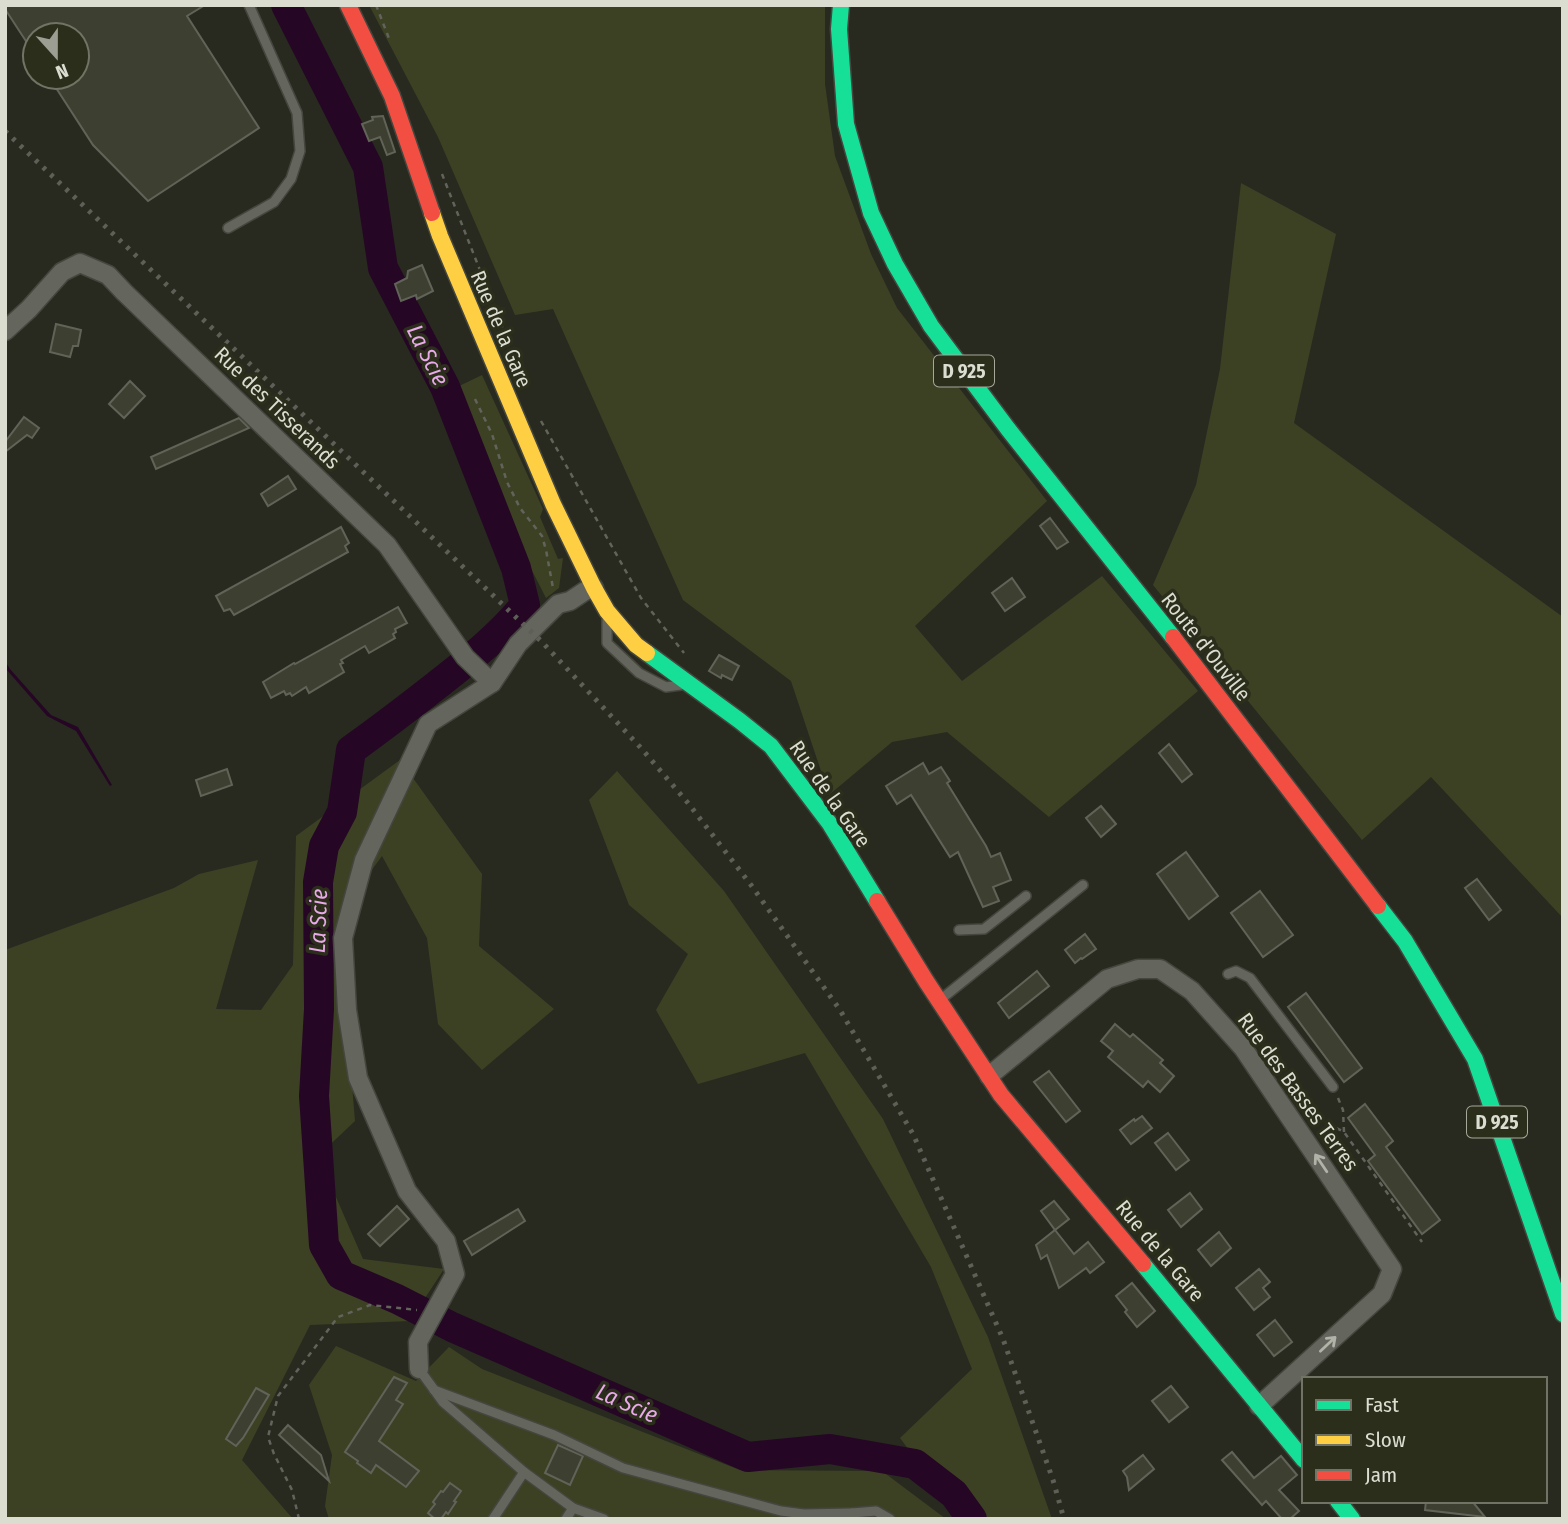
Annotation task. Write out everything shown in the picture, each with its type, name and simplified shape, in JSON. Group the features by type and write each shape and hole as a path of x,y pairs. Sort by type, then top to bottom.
{"street":[{"name":"Rue de la Gare","path":"348,5 392,96 440,236 516,418 553,504 607,611 636,645 771,746 830,824 939,1001 1001,1095 1302,1458"},
{"name":"Route d'Ouville","path":"841,5 839,29 846,124 872,213 895,264 931,326 1000,419 1208,682 1405,941 1475,1059 1563,1314"},
{"name":"Rue des Tisserands","path":"5,331 62,272 80,263 108,275 387,545 465,657 488,680"},
{"path":"419,1369 418,1342 455,1274 446,1241 407,1191 358,1077 347,1010 342,938 364,860 428,724 488,680 518,644 558,604 570,601 584,591 594,588"},
{"name":"Rue des Basses Terres","path":"989,1076 1107,979 1138,969 1160,969 1192,991 1243,1048 1391,1269 1382,1294 1259,1406"},
{"path":"1340,1503 1352,1519"}],"lane":[{"path":"228,228 274,202 292,179 300,151 297,113 249,5"},
{"path":"939,1001 1083,885"},
{"path":"959,930 984,929 1026,896"},
{"path":"1228,974 1236,971 1250,978 1333,1087"},
{"path":"419,1369 443,1402 524,1472 573,1508 604,1519"},
{"path":"434,1390 554,1435 623,1468 781,1511 853,1516 876,1511 890,1519"},
{"path":"493,1519 524,1472"},
{"path":"566,1519 573,1508"}],"path":[{"path":"376,5 391,44"},
{"path":"442,174 504,330"},
{"path":"475,399 492,434 507,482 520,508 542,536 558,604"},
{"path":"541,419 641,598 685,654"},
{"path":"1333,1087 1343,1110 1344,1132"},
{"path":"1286,1111 1306,1112 1344,1132 1422,1242"},
{"path":"299,1519 292,1490 268,1437 278,1396 338,1317 370,1305 433,1312"}],"green space":[{"path":"369,5 825,5 825,84 835,156 871,254 897,308 1047,501 915,626 962,681 1102,576 1198,691 1049,817 947,732 892,742 829,795 791,681 683,600 553,309 515,315 438,137"},
{"path":"1241,183 1336,234 1294,423 1563,617 1563,918 1431,777 1362,840 1153,585 1196,485 1220,369"},
{"path":"482,375 543,509 540,517 558,559 563,558 559,588 546,598 482,472 453,389"},
{"path":"400,760 482,874 479,946 554,1009 482,1070 438,1024 427,938 382,856 338,916 355,1121 318,1156 363,1259 444,1269 410,1321 310,1325 242,1460 293,1519 5,1519 5,950 174,888 199,874 258,860 216,1009 261,1010 293,965 296,836"},
{"path":"617,771 724,891 883,1119 988,1337 1052,1519 961,1519 900,1438 972,1369 931,1267 805,1053 698,1084 656,1010 688,954 629,905 589,800"},
{"path":"336,1346 416,1381 449,1347 482,1369 740,1470 882,1471 946,1519 329,1519 325,1506 332,1455 309,1385"}],"shaded area":[{"path":"5,661 51,715 78,727 112,785 110,786 76,731 47,716 6,669"}],"building":[{"path":"5,5 205,5 187,16 259,128 148,201 93,145 58,91 91,91 91,21 21,21 21,34"},
{"path":"383,116 395,152 387,155 380,137 369,141 362,124 373,120 372,117"},
{"path":"422,265 433,291 417,299 416,295 401,301 395,284 407,278 408,271"},
{"path":"56,324 81,330 78,346 73,346 70,357 50,352"},
{"path":"130,381 145,396 124,418 109,404"},
{"path":"24,417 39,428 32,438 27,435 5,452 5,442"},
{"path":"239,418 249,428 156,469 151,457"},
{"path":"288,476 296,489 268,506 261,494"},
{"path":"1050,518 1068,542 1057,549 1040,526"},
{"path":"341,527 349,543 345,546 348,552 234,615 230,609 224,611 216,596"},
{"path":"1012,578 1025,597 1005,611 992,593"},
{"path":"398,607 407,623 395,629 395,638 369,653 365,646 341,660 344,672 309,693 306,687 292,696 290,693 286,695 284,691 271,698 263,682"},
{"path":"719,655 739,666 732,680 722,675 721,678 709,671"},
{"path":"1169,744 1192,774 1182,782 1159,753"},
{"path":"923,763 929,774 941,767 950,781 947,783 991,857 1000,853 1011,880 993,887 999,901 983,907 958,852 950,857 911,795 897,804 886,786"},
{"path":"227,769 232,785 201,796 196,780"},
{"path":"1101,806 1116,824 1101,837 1086,818"},
{"path":"1186,852 1218,896 1189,919 1157,874"},
{"path":"1477,879 1501,910 1489,920 1465,888"},
{"path":"1260,891 1293,935 1263,957 1231,913"},
{"path":"1085,934 1096,949 1075,963 1065,950"},
{"path":"1037,971 1049,986 1009,1018 998,1003"},
{"path":"1306,993 1362,1068 1344,1082 1288,1007"},
{"path":"1115,1024 1130,1037 1133,1034 1163,1060 1160,1063 1174,1076 1160,1092 1148,1081 1143,1087 1108,1057 1113,1051 1101,1041"},
{"path":"1049,1071 1080,1111 1066,1122 1034,1082"},
{"path":"1365,1104 1393,1141 1386,1147 1440,1220 1422,1234 1368,1161 1375,1155 1348,1118"},
{"path":"1142,1116 1152,1128 1131,1144 1120,1130"},
{"path":"1168,1133 1189,1160 1176,1170 1155,1143"},
{"path":"1190,1193 1202,1209 1181,1227 1168,1210"},
{"path":"1054,1201 1069,1219 1055,1230 1041,1211"},
{"path":"397,1206 409,1219 380,1246 368,1234"},
{"path":"518,1209 525,1221 472,1255 464,1241"},
{"path":"1055,1230 1074,1254 1088,1242 1104,1262 1090,1273 1086,1268 1059,1288 1047,1255 1041,1259 1036,1245"},
{"path":"1219,1232 1231,1248 1211,1266 1198,1250"},
{"path":"1259,1269 1270,1282 1263,1288 1270,1297 1254,1310 1236,1288"},
{"path":"1132,1283 1155,1311 1137,1327 1116,1296"},
{"path":"1275,1320 1292,1342 1274,1356 1257,1335"},
{"path":"394,1377 407,1383 396,1400 403,1404 379,1441 419,1471 406,1487 376,1465 371,1473 345,1452"},
{"path":"1171,1386 1188,1407 1169,1422 1152,1401"},
{"path":"256,1388 269,1395 236,1446 226,1439"},
{"path":"288,1425 321,1455 329,1481 279,1435"},
{"path":"558,1445 583,1456 570,1485 545,1473"},
{"path":"1232,1452 1254,1478 1281,1456 1297,1475 1279,1490 1299,1511 1290,1519 1282,1519 1266,1501 1262,1505 1222,1460"},
{"path":"1143,1455 1154,1469 1129,1490 1123,1471"},
{"path":"450,1483 461,1491 448,1514 446,1512 441,1519 435,1519 428,1513 441,1491"},
{"path":"1426,1503 1474,1503 1485,1517 1425,1510"}],"waterway":[{"name":"La Scie","path":"286,5 368,167 383,268 445,387 516,568 525,605 472,657 351,750 342,812 324,846 318,882 319,1009 314,1096 324,1245 341,1275 452,1327 748,1457 830,1449 915,1464 954,1494 972,1519"}],"railway":[{"path":"5,131 542,642 641,748 688,803 751,885 840,1010 913,1134 1003,1339 1064,1519"}],"traffic: fast":[{"path":"841,5 839,29 846,124 871,213 895,264 931,326 1008,429 1173,637"},
{"path":"647,653 771,746 830,824 877,901"},
{"path":"1378,906 1405,941 1475,1059 1563,1314"},
{"path":"1143,1264 1302,1458"},
{"path":"1340,1503 1352,1519"}],"traffic: slow":[{"path":"432,213 553,504 594,588 607,611 636,645 647,653"}],"traffic: jam":[{"path":"348,5 392,96 432,213"},
{"path":"1173,637 1378,906"},
{"path":"877,901 1001,1095 1143,1264"}]}
